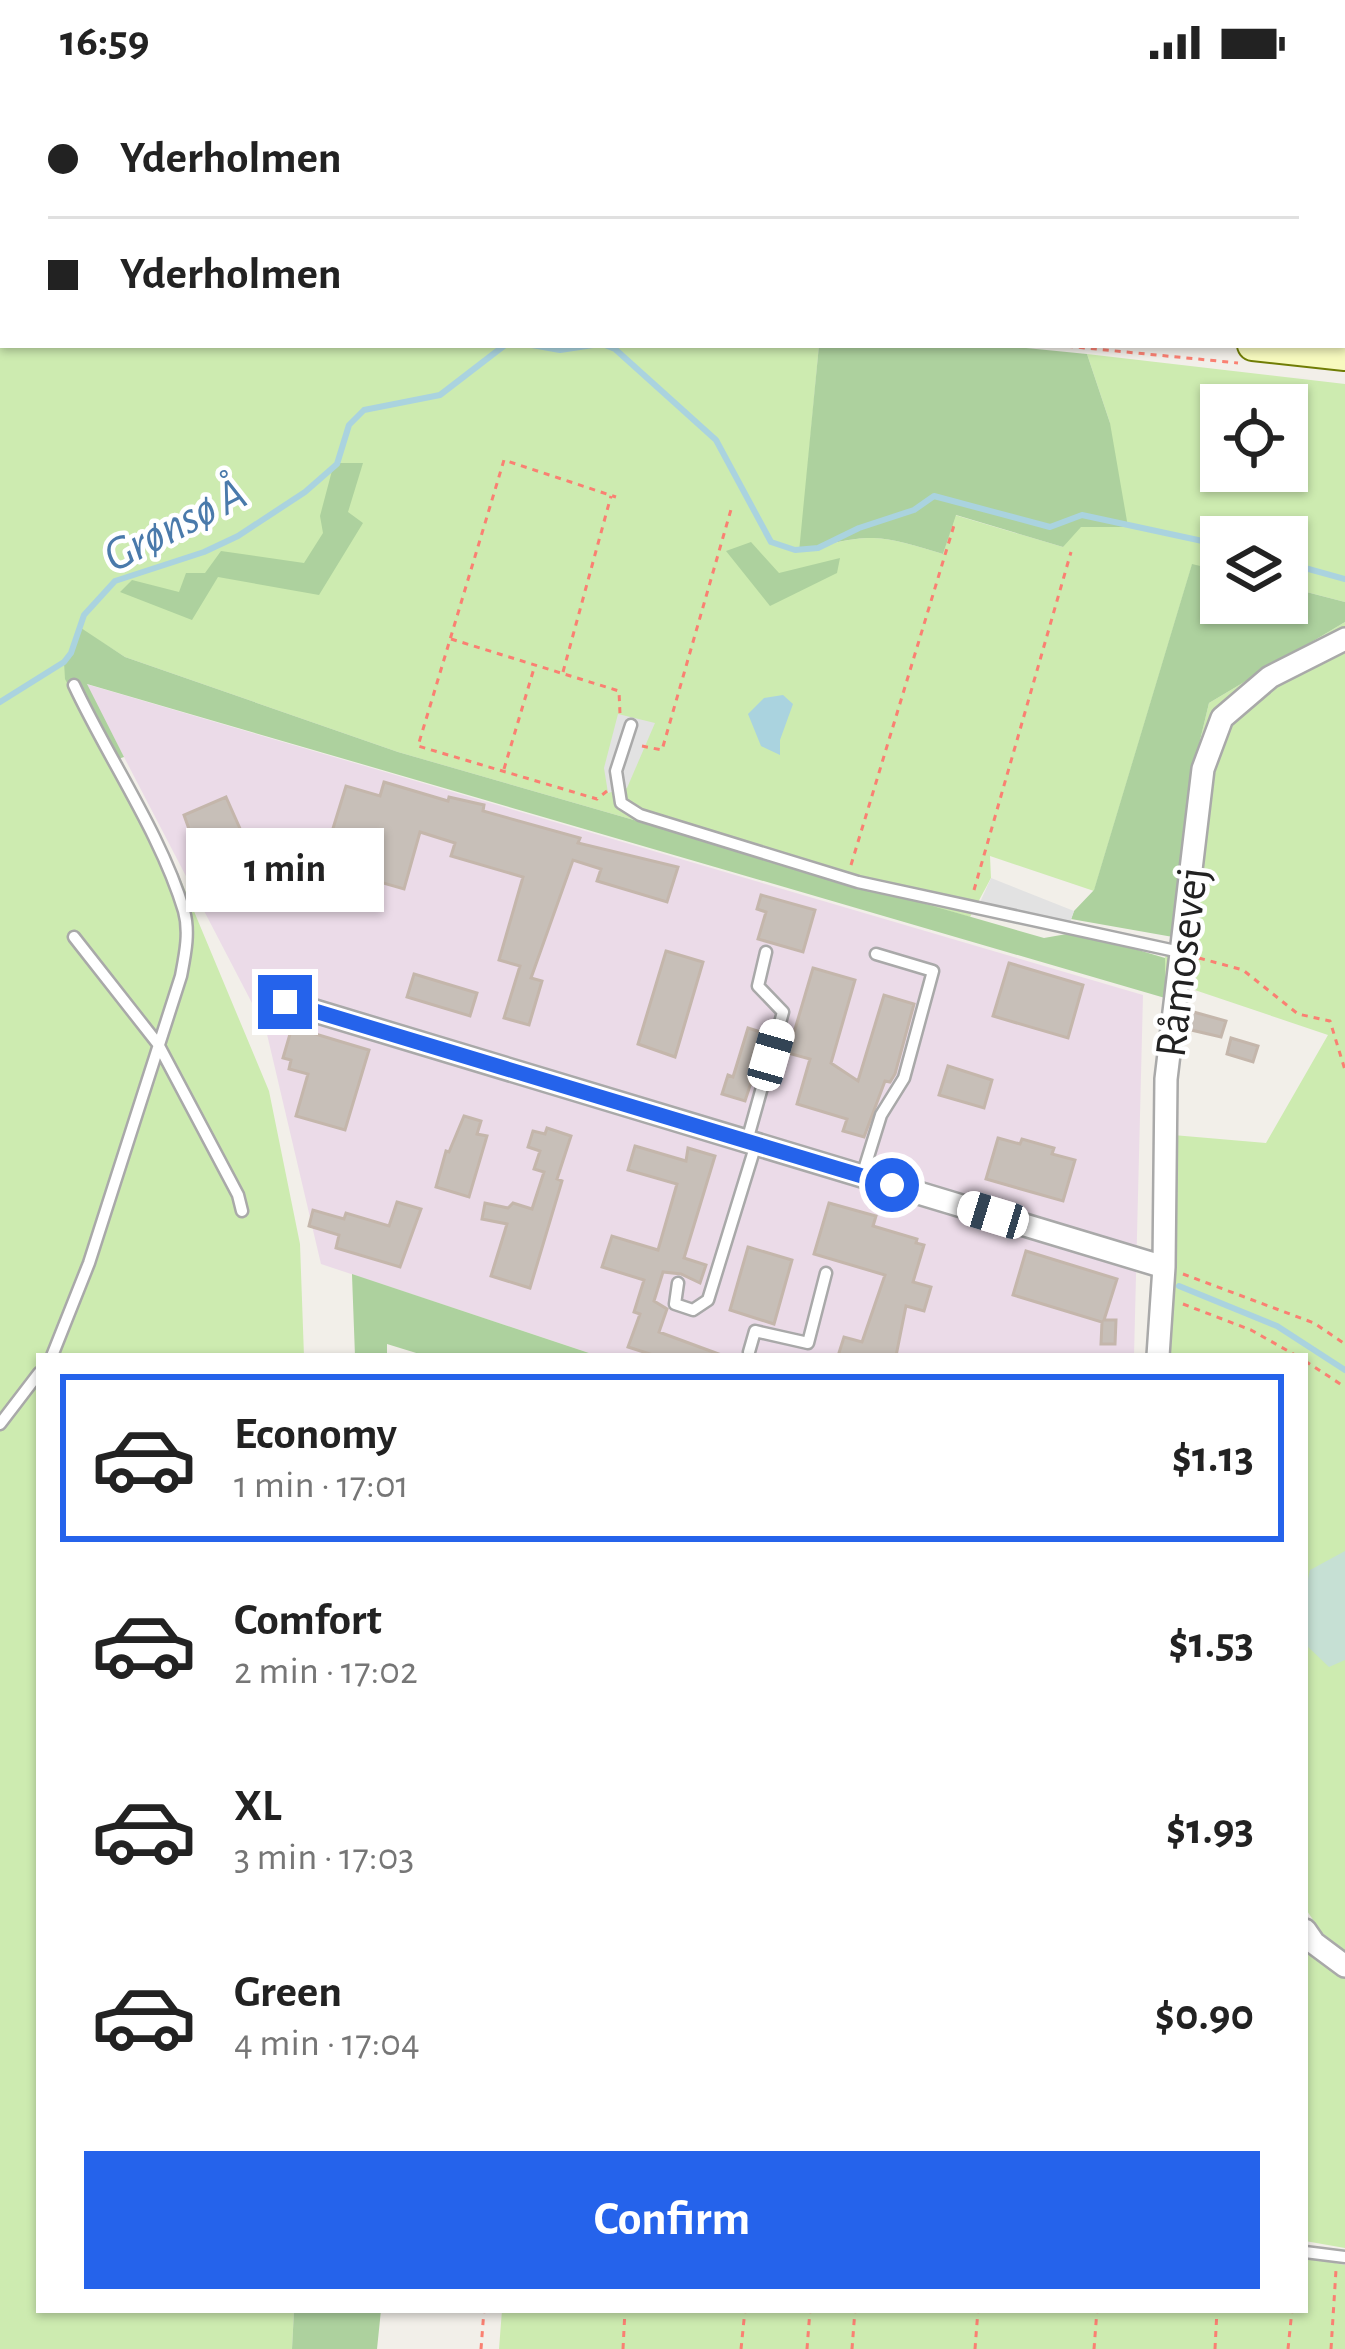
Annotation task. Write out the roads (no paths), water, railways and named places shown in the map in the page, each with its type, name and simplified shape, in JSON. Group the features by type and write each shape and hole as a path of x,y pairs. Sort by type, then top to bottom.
{"street":[{"path":"1247,354 1345,355"},
{"name":"Råmosevej","path":"1159,1353 1166,1079 1203,769 1222,718 1270,677 1345,639"},
{"path":"285,1002 1164,1267"},
{"path":"1308,1934 1345,1966"}],"lane":[{"path":"53,1353 88,1262 187,946 185,914 153,839 74,685"},
{"path":"631,725 616,771 621,803 640,815 847,878 969,909 1180,952"},
{"path":"74,937 158,1044 242,1211"},
{"path":"678,1283 675,1304 693,1310 708,1300 752,1142 783,1012 758,986 766,952"},
{"path":"862,1176 881,1115 904,1078 933,971 876,954"},
{"path":"749,1352 755,1331 808,1343 826,1273"},
{"path":"0,1424 36,1377"},
{"path":"1308,2252 1341,2257"}],"water":[{"path":"783,695 793,704 780,740 780,755 761,746 748,714 764,698"}],"waterway":[{"name":"Grønsø Å","path":"0,702 64,662 84,615 115,581 238,536 305,492 337,464 349,425 364,410 440,395 501,348"},
{"path":"549,348 573,348"},
{"path":"612,348 716,440 771,542 795,550 818,548 914,510 934,496 1050,527 1082,515 1200,540"},
{"path":"1308,569 1345,579"},
{"path":"1179,1286 1277,1326 1345,1370"}]}
